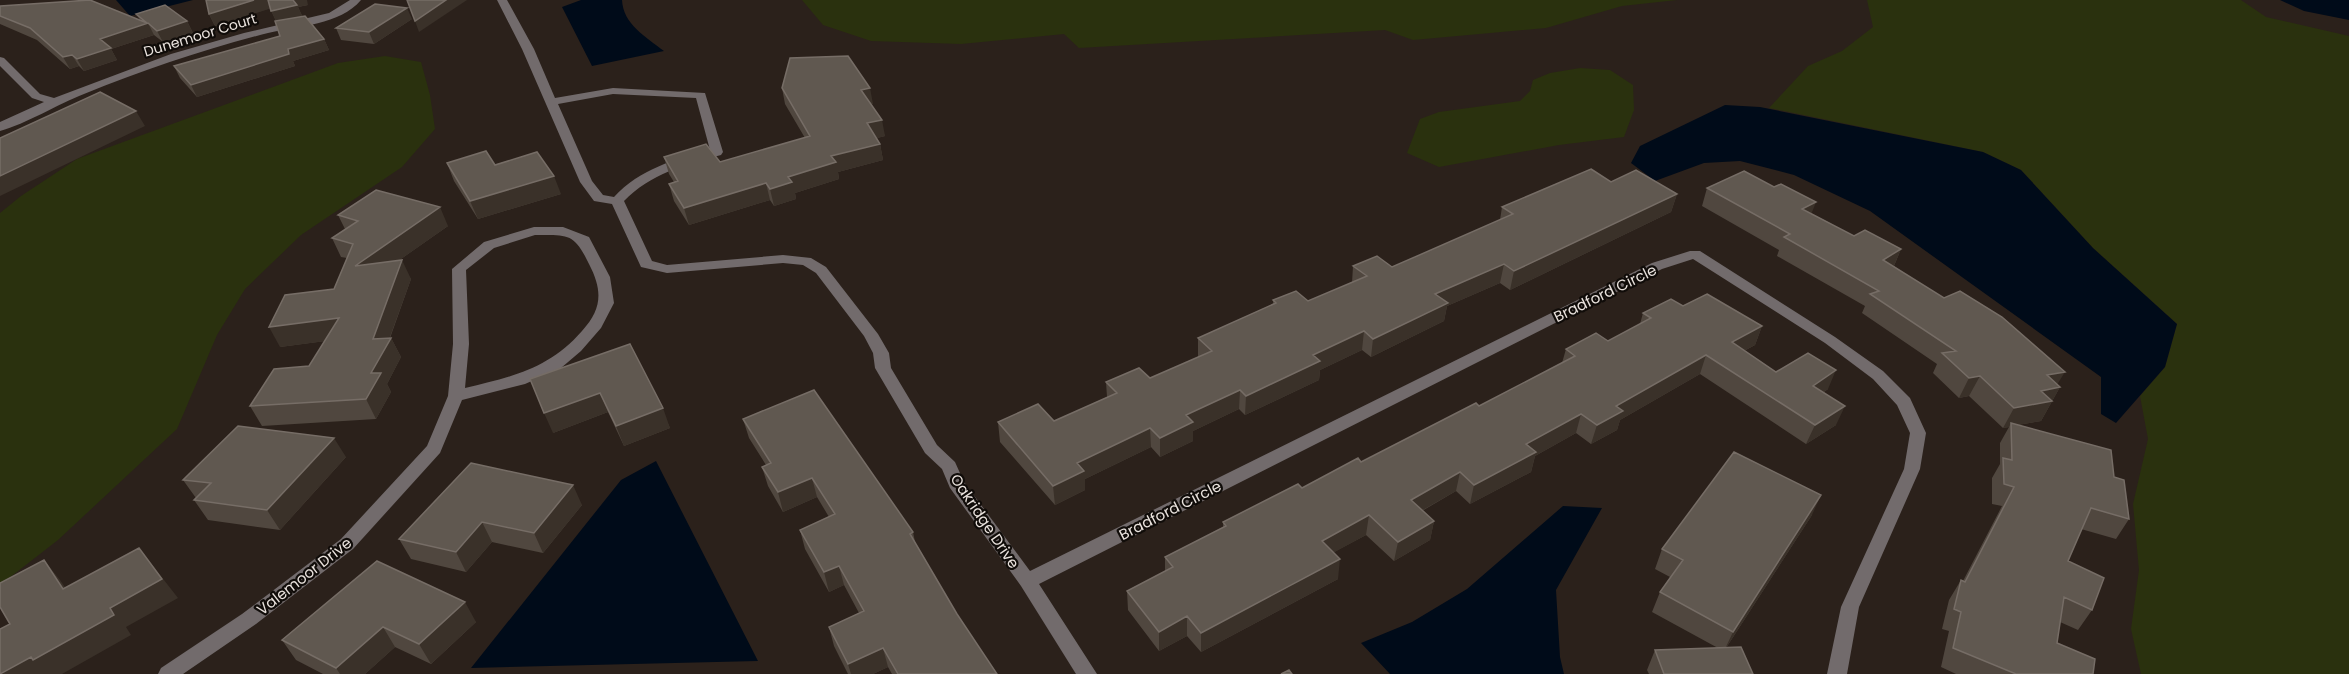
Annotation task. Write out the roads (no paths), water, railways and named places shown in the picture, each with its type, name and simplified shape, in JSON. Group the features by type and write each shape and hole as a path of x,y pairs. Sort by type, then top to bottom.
{"street":[{"name":"Dunemoor Court","path":"0,127 52,101 196,51 333,14 350,8 356,0"},
{"path":"502,0 528,49 550,102 586,182 599,198 617,201 624,192 660,170 717,152 701,95 613,92 550,102"},
{"path":"0,60 36,96 52,101"},
{"name":"Oakridge Drive","path":"617,201 646,264 667,269 783,259 806,261 821,270 872,334 881,353 883,368 931,449 949,466 956,484 1027,581 1088,674"},
{"name":"Valemoor Drive","path":"168,674 249,619 347,544 434,449 456,396 461,344 459,269 489,245 534,231 563,231 584,240 603,277 606,294 607,303 596,325 576,348 556,364 519,380 456,396"},
{"name":"Bradford Circle","path":"1027,581 1657,266 1695,254 1830,340 1878,375 1904,402 1918,433 1912,469 1850,607 1837,674"}],"water":[{"path":"116,0 193,0 130,16"},
{"path":"581,0 622,0 623,9 631,23 664,51 592,66 562,7"},
{"path":"2280,0 2349,0 2349,20 2304,11"},
{"path":"1725,105 1760,107 1983,152 2021,170 2093,248 2177,324 2165,367 2116,423 2101,414 2101,377 1870,211 1794,175 1740,161 1704,163 1655,181 1631,163 1640,146"},
{"path":"656,461 758,661 471,668 621,480"},
{"path":"1563,506 1602,508 1556,590 1560,657 1564,674 1390,674 1361,643 1412,622 1467,589"}]}
